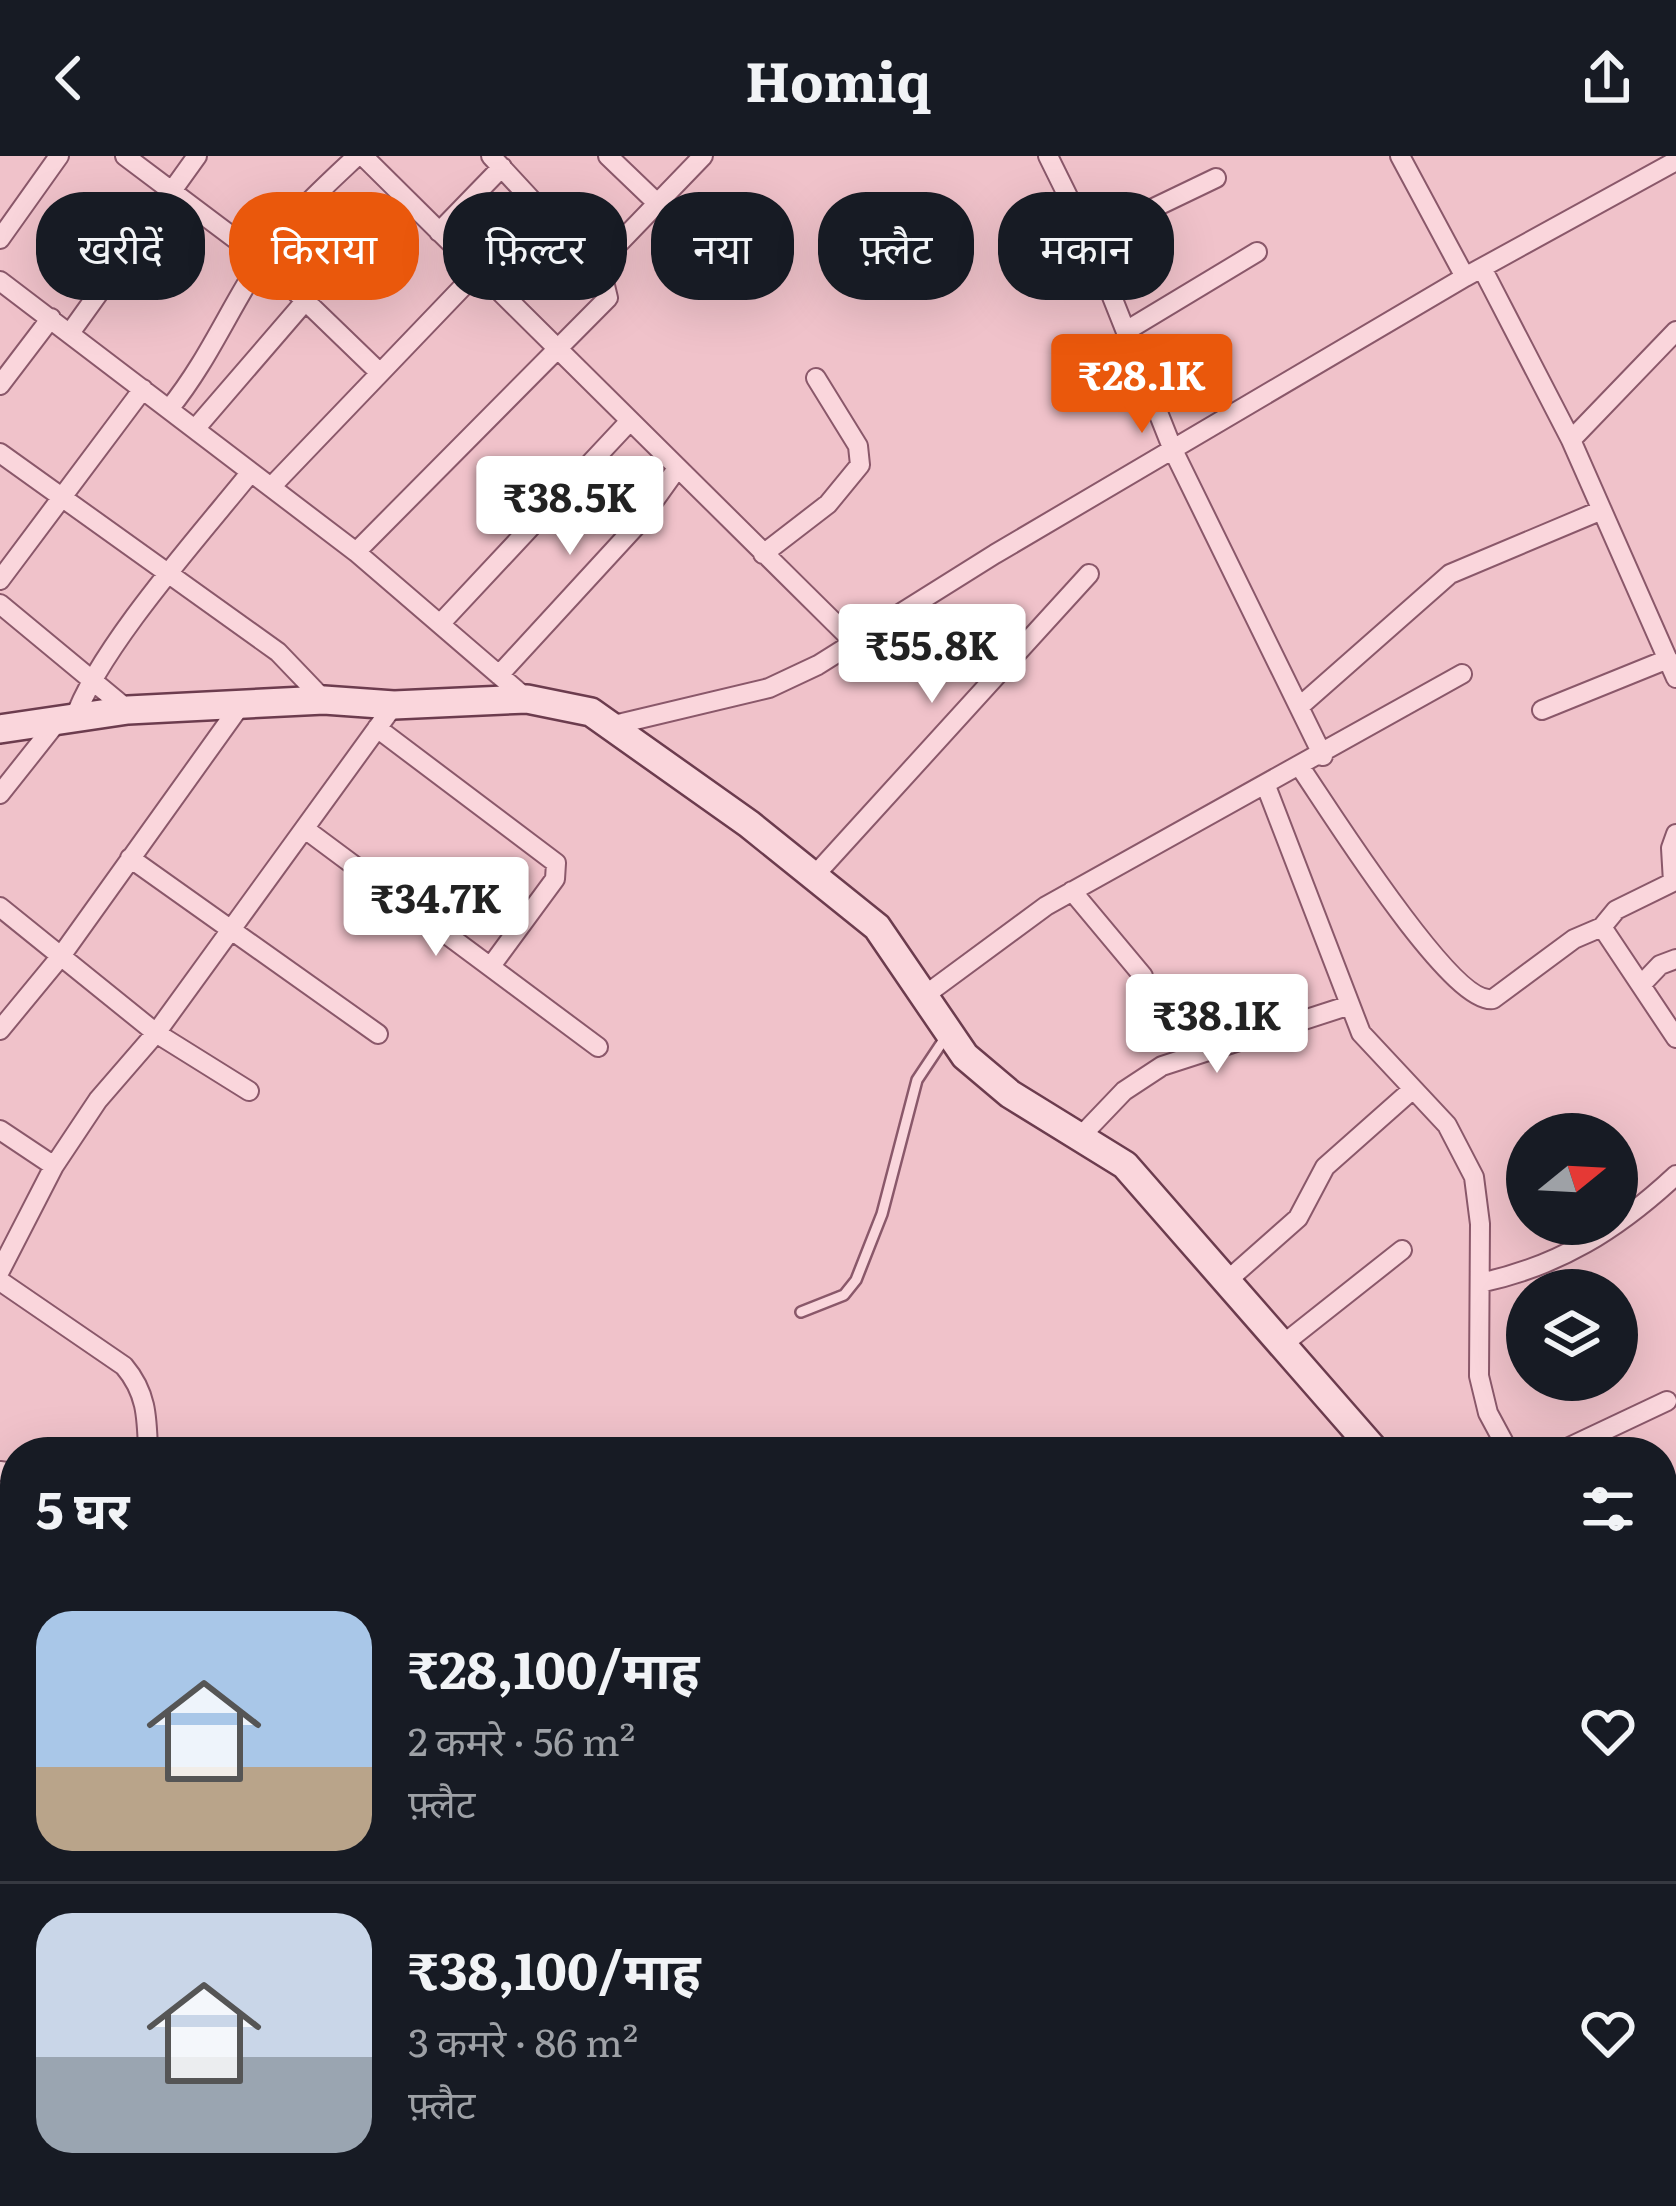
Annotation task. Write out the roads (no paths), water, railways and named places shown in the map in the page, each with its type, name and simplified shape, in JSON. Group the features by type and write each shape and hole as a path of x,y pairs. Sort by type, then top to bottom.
{"street":[{"path":"0,239 59,156"},
{"path":"125,156 229,235"},
{"path":"70,333 196,156"},
{"path":"318,192 360,156 443,236"},
{"path":"608,156 651,197"},
{"path":"668,192 704,156"},
{"path":"1048,156 1066,192"},
{"path":"1400,156 1571,440 1676,678"},
{"path":"439,232 497,161 525,192"},
{"path":"614,724 769,688 855,644 1173,450 1676,161"},
{"path":"1174,198 1216,178"},
{"path":"627,234 651,209"},
{"path":"1126,331 1257,252"},
{"path":"0,281 356,552 527,699"},
{"path":"169,409 212,353 240,300"},
{"path":"195,429 304,300"},
{"path":"306,300 380,373"},
{"path":"272,486 450,300"},
{"path":"506,300 855,644"},
{"path":"356,552 606,300"},
{"path":"1114,300 1173,450 1323,756"},
{"path":"0,385 50,318"},
{"path":"1571,440 1676,331"},
{"path":"763,554 827,504 860,465 858,446 816,378"},
{"path":"0,580 142,389"},
{"path":"440,624 628,423"},
{"path":"0,453 278,652 324,700"},
{"path":"499,675 636,526 676,470"},
{"path":"0,794 65,721 171,572 251,472"},
{"path":"1299,707 1450,574 1602,510"},
{"path":"815,875 1089,574"},
{"path":"0,604 128,710"},
{"path":"1656,629 1676,622"},
{"path":"1542,710 1667,659"},
{"path":"928,994 1072,891 1323,756 1462,674"},
{"path":"0,729 128,710 324,700 386,717 527,699 567,705 614,724 878,927 928,994 948,1033 980,1071 1081,1136 1151,1190 1363,1437"},
{"path":"0,1030 62,956 240,706"},
{"path":"0,1271 54,1166 98,1100 156,1033 386,717"},
{"path":"386,717 556,863 556,879 491,966"},
{"path":"1300,767 1421,942 1477,998 1493,999 1574,938 1602,927 1616,910 1673,882 1670,848 1676,834"},
{"path":"1266,786 1347,1006 1378,1055 1447,1125 1474,1177 1479,1376 1488,1413 1501,1437"},
{"path":"305,829 598,1047"},
{"path":"130,858 378,1034"},
{"path":"1072,891 1143,976"},
{"path":"0,907 156,1033 249,1091"},
{"path":"1602,927 1676,1038"},
{"path":"1641,985 1660,964 1676,959"},
{"path":"1081,1136 1124,1091 1162,1066 1347,1006"},
{"path":"1229,1279 1298,1218 1325,1166 1413,1089"},
{"path":"0,1130 54,1166"},
{"path":"1480,1282 1554,1263 1624,1220 1676,1175"},
{"path":"1282,1345 1402,1250"},
{"path":"0,1281 124,1366 146,1405 147,1437"},
{"path":"1590,1437 1667,1400"}],"lane":[{"path":"801,1312 844,1295 856,1280 882,1214 917,1080 948,1033"}]}
